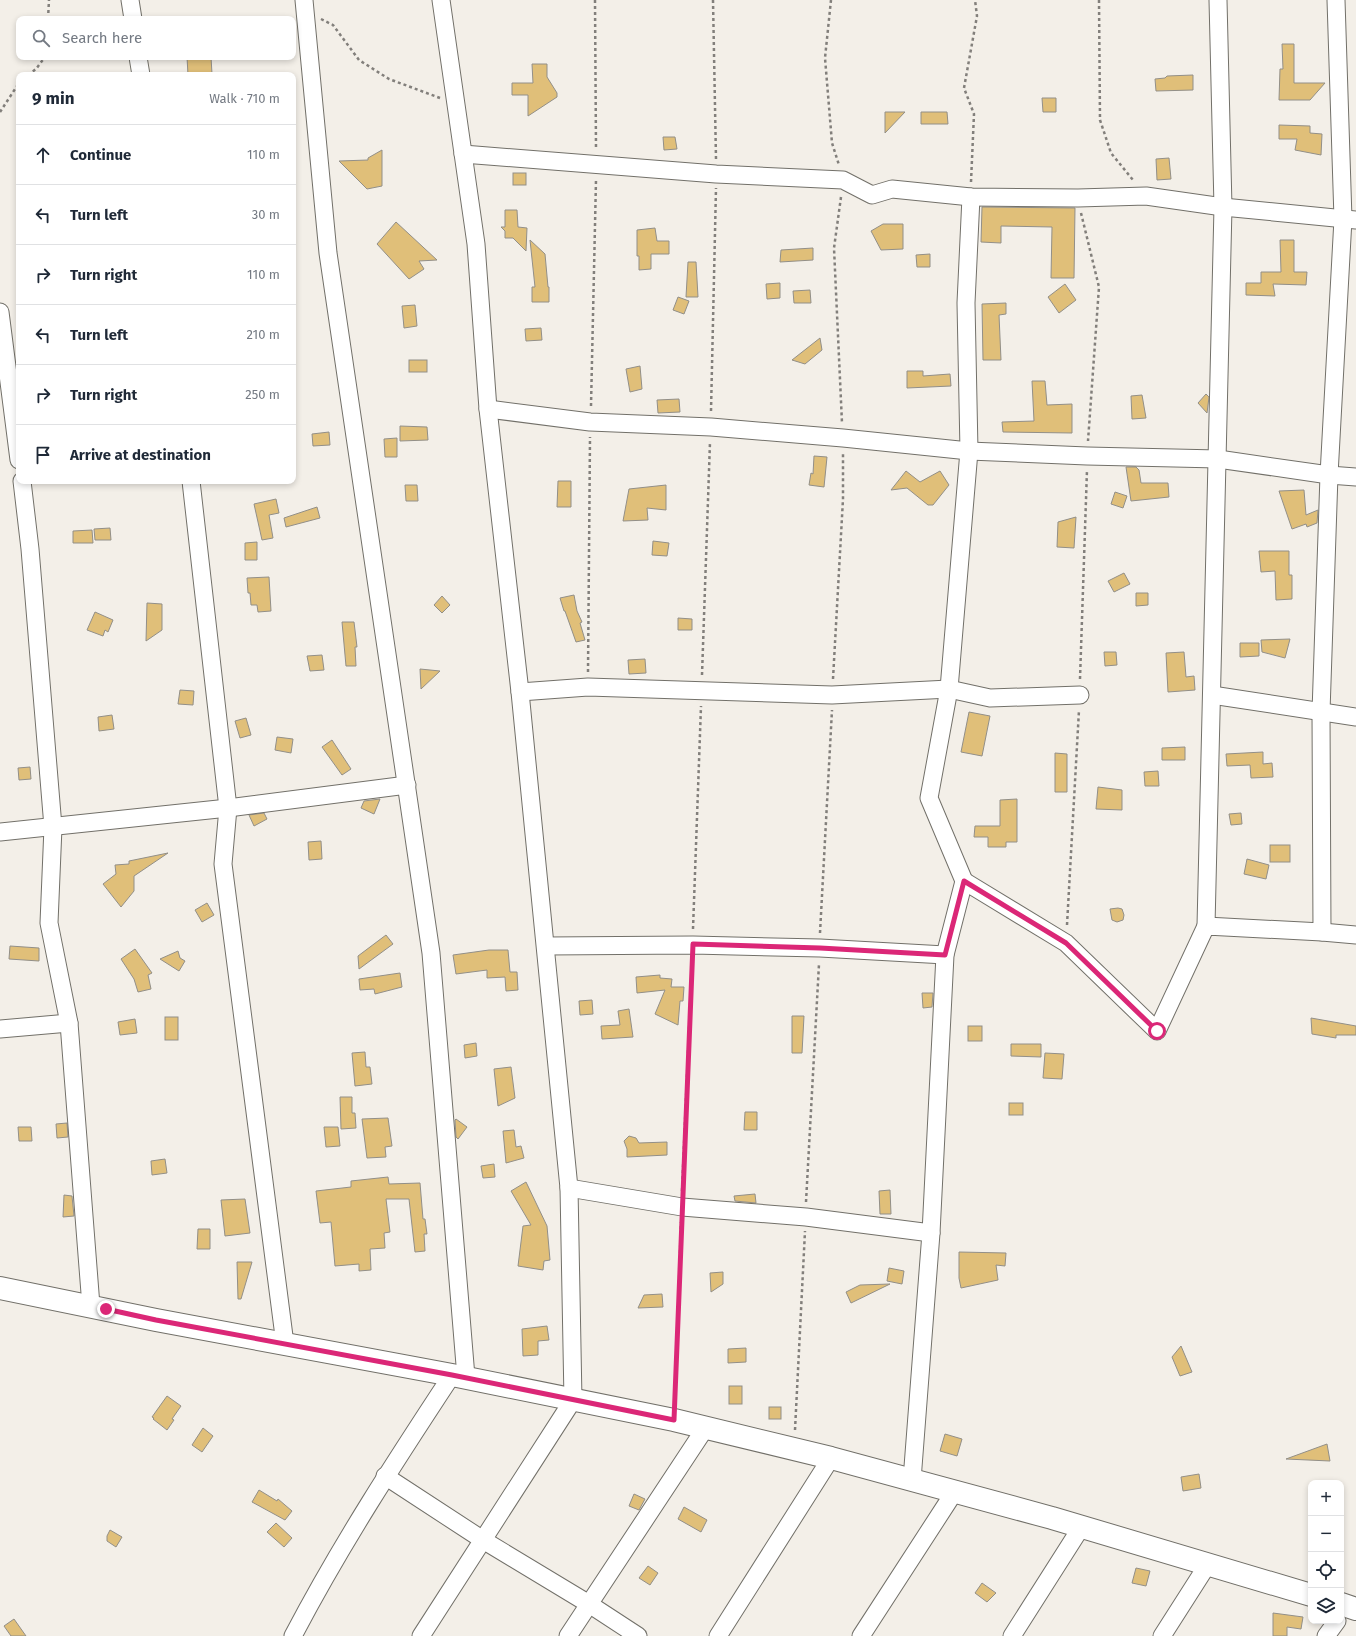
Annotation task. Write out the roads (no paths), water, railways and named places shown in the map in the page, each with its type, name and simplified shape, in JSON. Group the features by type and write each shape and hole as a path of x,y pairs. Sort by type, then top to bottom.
{"street":[{"path":"130,0 133,16"},
{"path":"421,1636 573,1400 570,1188 520,692 488,409 476,244 441,0"},
{"path":"971,197 966,303 969,451 949,689 929,798 964,881 1066,943 1157,1031 1206,926 1223,207 1218,0"},
{"path":"1322,932 1321,712 1329,475 1350,220 1336,0"},
{"path":"293,1636 315,1595 385,1476 459,1376 431,953 328,253 305,7"},
{"path":"138,60 140,72"},
{"path":"463,154 716,174 843,180 872,195 892,189 971,197 1078,198 1146,196 1223,207 1350,220"},
{"path":"0,312 16,437"},
{"path":"488,409 590,422 710,427 843,438 969,451 1087,456 1218,459 1329,475 1356,477"},
{"path":"22,484 30,549 53,827 49,923 69,1023 91,1306"},
{"path":"191,484 228,808 223,864 285,1344"},
{"path":"520,692 588,687 832,695 949,689 990,698 1080,695"},
{"path":"1212,695 1356,717"},
{"path":"0,832 228,808 407,785"},
{"path":"912,1480 931,1234 945,955 964,881"},
{"path":"1206,926 1356,935"},
{"path":"546,946 693,944 820,948 945,955"},
{"path":"0,1029 69,1023"},
{"path":"570,1188 682,1207 806,1217 931,1234"},
{"path":"0,1288 156,1320 459,1376 706,1427 831,1458 1082,1526 1308,1594"},
{"path":"568,1636 706,1427"},
{"path":"718,1636 831,1458"},
{"path":"385,1476 483,1540 589,1604 638,1636"},
{"path":"861,1636 955,1491"},
{"path":"1012,1636 1082,1526"},
{"path":"1162,1636 1208,1564"},
{"path":"1326,1636 1335,1624"}]}
